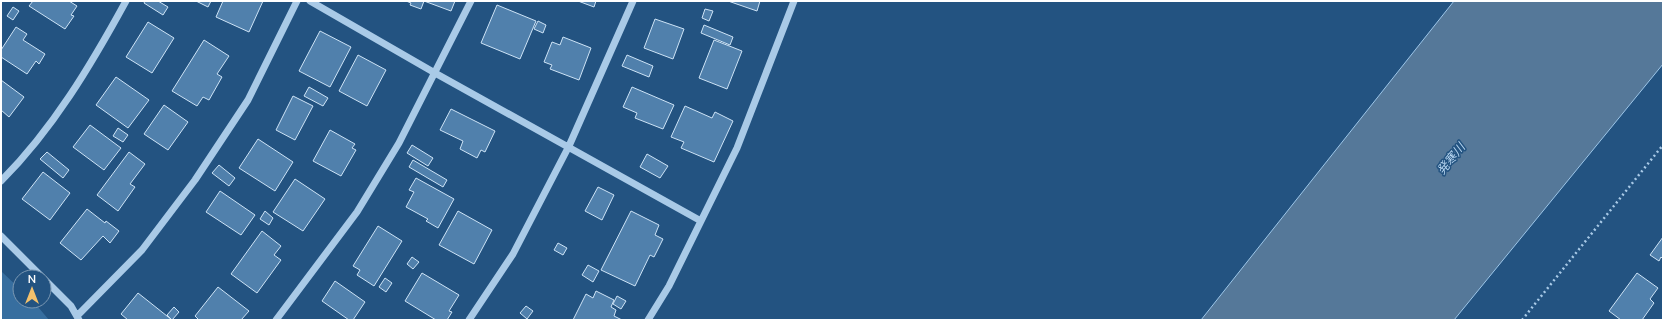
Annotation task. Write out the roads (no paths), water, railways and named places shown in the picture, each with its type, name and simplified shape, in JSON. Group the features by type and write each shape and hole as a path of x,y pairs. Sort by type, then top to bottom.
{"street":[{"path":"1,180 20,162 67,100 126,1"},
{"path":"52,287 71,306 78,318 142,250 195,180 248,100 297,1"},
{"path":"310,1 435,74 569,146 701,221"},
{"path":"276,320 357,212 399,143 471,1"},
{"path":"469,320 513,254 569,146 634,1"},
{"path":"648,320 669,286 737,148 794,1"},
{"path":"1,236 34,269"}],"water":[{"name":"発寒川","path":"1454,1 1663,1 1663,64 1454,320 1201,320"}]}
